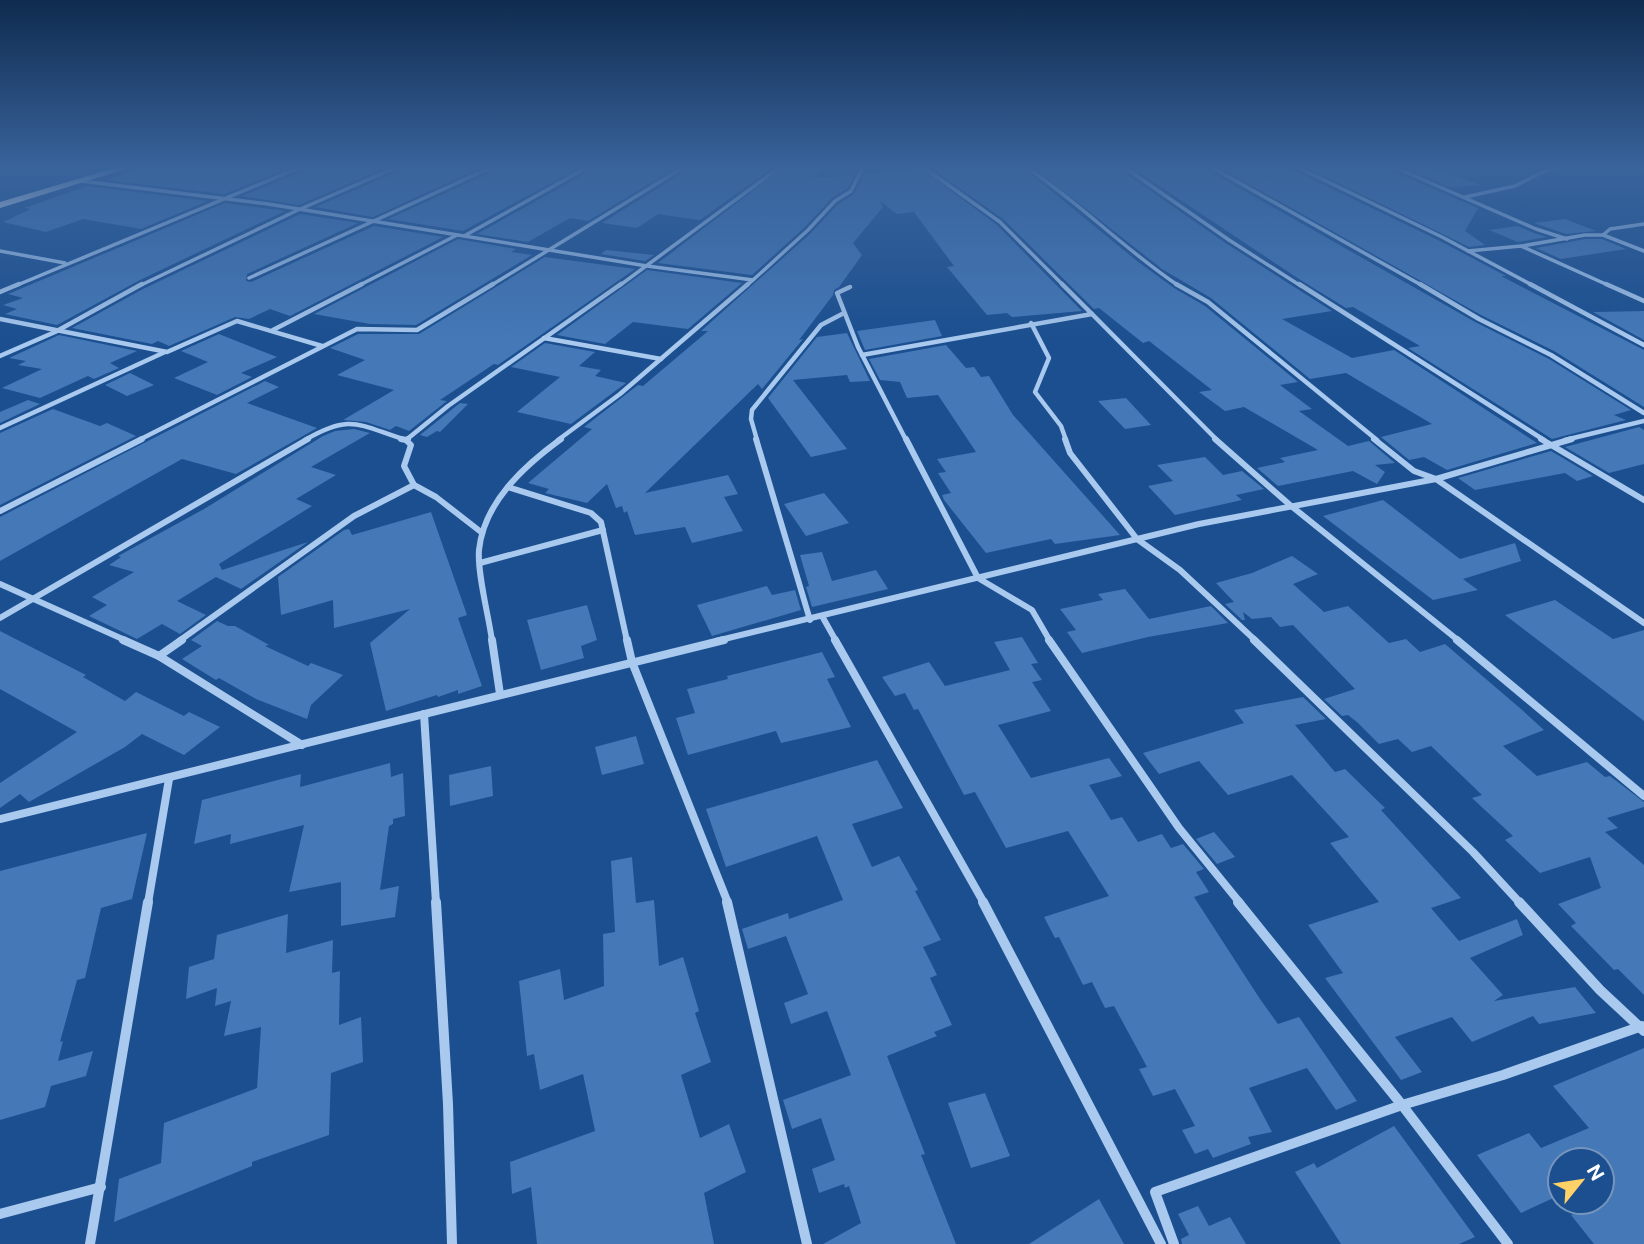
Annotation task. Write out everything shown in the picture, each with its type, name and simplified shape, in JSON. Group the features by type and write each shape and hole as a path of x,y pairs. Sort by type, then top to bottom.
{"street":[{"path":"0,292 159,225"},
{"path":"0,356 55,332 144,283 268,225"},
{"path":"249,278 367,225"},
{"path":"401,225 647,266 753,280"},
{"path":"273,330 480,225"},
{"path":"0,511 363,327 408,332 417,330 591,225"},
{"path":"406,440 448,406 702,225"},
{"path":"500,694 480,563 481,532 508,487 552,444 619,395 813,225"},
{"path":"1003,225 1193,419 1290,505 1422,610 1644,796"},
{"path":"1104,225 1116,239 1184,290 1208,302 1414,471 1436,479 1644,623"},
{"path":"1210,225 1229,240 1550,444 1644,500"},
{"path":"1316,225 1479,319 1551,355 1644,412"},
{"path":"1415,225 1644,345"},
{"path":"1527,225 1567,239"},
{"path":"1603,235 1610,229 1637,225"},
{"path":"1468,251 1603,235 1644,251"},
{"path":"1521,246 1644,301"},
{"path":"0,251 66,263"},
{"path":"850,287 837,293 862,355 978,578 1032,610 1051,644 1179,828 1402,1105 1508,1244"},
{"path":"810,620 751,419 752,410 821,325 844,313"},
{"path":"862,355 1092,314"},
{"path":"0,319 167,352"},
{"path":"0,428 237,321 323,346"},
{"path":"1031,323 1049,358 1035,391 1038,399 1056,418 1070,453 1138,539 1180,570 1316,698 1473,852 1600,990 1643,1028 1503,1075 1402,1105 1155,1192 1174,1244"},
{"path":"544,338 661,359"},
{"path":"0,819 1138,539 1290,505 1436,479 1550,444 1644,421"},
{"path":"0,618 328,426 348,422 406,440 411,445 404,466 414,485 436,497 481,532"},
{"path":"159,656 354,516 414,485"},
{"path":"508,487 591,513 601,522 632,662 727,900 807,1244"},
{"path":"480,563 603,530"},
{"path":"0,584 159,656 302,745"},
{"path":"822,615 988,911 1161,1244"},
{"path":"424,714 448,1104 452,1244"},
{"path":"90,1244 169,779"},
{"path":"0,1214 101,1187"}],"building":[{"path":"16,225 66,225 46,232"},
{"path":"118,225 150,225 141,229"},
{"path":"172,225 255,225 140,280 57,325 5,314 17,309 3,305 23,298 8,294"},
{"path":"277,225 354,225 247,274 246,281 251,282 374,226 443,237 290,316 270,309 249,319 235,317 169,346 158,341 152,344 72,328 143,289"},
{"path":"426,225 474,225 463,231"},
{"path":"493,225 558,225 528,242 477,234"},
{"path":"616,225 641,225 637,228"},
{"path":"708,225 807,225 752,275 658,263"},
{"path":"818,225 868,225 853,243 862,255 799,340 803,339 762,389 758,384 645,493 728,475 738,494 724,497 743,531 692,543 685,527 635,535 627,511 624,513 622,506 616,508 607,484 587,503 545,493 549,489 528,483 592,429 584,427 638,385 643,386 708,331 701,331"},
{"path":"924,225 997,225 1082,311 1012,317 1007,313 987,315 947,267 954,266"},
{"path":"1009,225 1093,225 1174,288 1205,306 1298,382 1280,385 1312,409 1299,411 1348,446 1369,441 1395,463 1375,465 1385,472 1377,484 1353,471 1278,486 1257,468 1285,462 1280,458 1318,450 1244,407 1225,411 1199,392 1212,390 1149,341 1143,343 1099,308 1094,309"},
{"path":"1106,225 1200,225 1332,311 1282,319 1352,358 1394,350 1537,443 1447,470 1424,457 1409,460 1381,437 1432,424 1346,373 1310,379 1211,298 1162,269"},
{"path":"1218,225 1304,225 1477,323 1549,359 1631,410 1614,415 1626,420 1552,439 1408,348 1420,346 1353,307 1346,308"},
{"path":"1322,225 1407,225 1644,350 1644,407 1554,351 1481,315"},
{"path":"1424,225 1468,225 1465,231 1485,245 1469,247"},
{"path":"1540,225 1581,225 1596,231 1566,234"},
{"path":"1518,226 1547,237 1518,242 1489,230"},
{"path":"458,239 516,249 511,252 532,255 416,325 370,324 314,314"},
{"path":"1585,239 1602,239 1626,249 1561,259 1536,248"},
{"path":"606,250 654,255 645,261 601,254"},
{"path":"545,257 635,269 498,365 494,364 440,400 447,401 409,431 396,426 390,430 366,422 343,420 394,390 337,375 365,360 330,348 358,334 419,334"},
{"path":"647,270 742,283 688,329 633,322 605,344 557,335"},
{"path":"1644,311 1644,340 1593,312 1596,312"},
{"path":"935,320 942,336 865,350 857,331"},
{"path":"847,333 870,381 850,382 847,375 793,380 847,449 811,457 768,398 817,337"},
{"path":"219,334 277,357 241,373 252,377 217,395 174,378 208,362 181,351"},
{"path":"59,335 137,351 110,363 119,368 94,379 88,376 40,398 2,388 42,369 18,365 26,361 9,358"},
{"path":"545,343 595,352 579,366 601,370 595,376 626,383 571,424 517,412 560,377 511,367"},
{"path":"946,345 966,368 974,367 981,377 989,376 1013,415 1120,535 1055,544 1051,539 986,553 944,500 942,495 951,493 938,473 946,472 937,459 976,452 938,395 907,398 900,382 880,380 869,359"},
{"path":"130,373 154,385 127,396 105,385"},
{"path":"265,381 279,387 247,403 317,428 236,474 182,459 0,561 0,517"},
{"path":"1126,398 1151,425 1125,429 1098,401"},
{"path":"28,400 40,404 0,423 0,412"},
{"path":"460,403 468,404 440,432 427,437 420,435"},
{"path":"53,409 100,426 107,423 136,436 0,505 0,433"},
{"path":"1639,427 1644,430 1644,464 1609,473 1565,447"},
{"path":"354,429 370,433 311,467 336,475 296,499 312,506 219,564 222,570 308,542 241,589 216,577 177,601 206,615 180,634 162,624 137,639 89,616 107,605 92,597 134,572 109,565 121,557 118,556 204,509 323,436 335,431"},
{"path":"1551,451 1593,476 1577,481 1565,473 1475,490 1458,478"},
{"path":"1205,457 1223,475 1242,471 1264,489 1236,495 1242,500 1175,515 1148,486 1173,481 1157,465"},
{"path":"824,493 849,523 806,536 784,504"},
{"path":"1383,500 1460,559 1515,543 1521,561 1463,579 1478,590 1433,600 1323,516"},
{"path":"431,512 467,615 458,618 482,686 458,694 458,690 438,697 437,695 386,711 370,643 410,609 334,628 333,600 281,615 278,577 344,530 349,529 352,535"},
{"path":"822,552 832,581 876,570 888,589 812,607 800,555"},
{"path":"1292,556 1318,574 1293,584 1324,612 1348,606 1389,643 1406,639 1420,652 1445,644 1521,709 1544,730 1503,746 1537,776 1587,762 1644,802 1644,807 1607,818 1618,828 1605,832 1644,865 1644,995 1618,969 1614,970 1571,926 1576,923 1558,904 1601,888 1590,857 1540,873 1505,840 1513,836 1472,798 1482,795 1431,746 1412,752 1398,739 1379,744 1358,723 1348,715 1342,716 1324,699 1355,689 1293,625 1280,627 1271,617 1252,619 1243,612 1245,620 1242,620 1225,604 1234,602 1216,583 1252,573"},
{"path":"767,586 772,595 795,590 801,610 712,636 697,605"},
{"path":"1125,589 1149,619 1211,606 1228,623 1148,637 1082,653 1067,632 1076,630 1060,609 1103,600 1098,594"},
{"path":"1555,600 1613,639 1644,630 1644,721 1505,615"},
{"path":"587,605 597,640 581,646 584,658 541,670 527,620"},
{"path":"217,621 235,626 269,645 265,646 308,666 311,663 343,675 311,705 307,719 256,699 219,678 216,680 182,659 202,646 191,640"},
{"path":"0,631 86,675 83,677 125,701 136,692 184,716 189,712 220,727 184,755 142,734 125,747 29,802 20,794 0,808 0,783 77,732 0,689"},
{"path":"1022,637 1038,663 1031,664 1042,680 1032,682 1051,711 998,725 1031,778 1109,758 1122,776 1089,785 1111,820 1122,817 1138,842 1162,834 1171,848 1183,844 1204,869 1196,872 1209,892 1194,897 1260,999 1278,1024 1299,1017 1357,1101 1336,1110 1307,1068 1249,1088 1272,1132 1248,1137 1251,1144 1213,1158 1208,1149 1195,1154 1182,1130 1195,1126 1175,1089 1153,1096 1139,1069 1147,1067 1114,1006 1105,1008 1092,982 1083,985 1059,937 1055,938 1044,917 1109,896 1068,831 1006,848 975,792 964,795 918,709 914,710 905,693 895,696 882,677 929,662 945,686 1010,670 994,642"},
{"path":"822,652 835,677 827,679 851,727 781,743 776,731 688,755 676,718 695,713 687,689"},
{"path":"1303,697 1326,719 1295,725 1335,772 1345,769 1385,808 1381,810 1461,898 1431,908 1459,941 1517,919 1523,935 1470,958 1503,995 1494,1001 1575,987 1596,1013 1539,1024 1533,1016 1472,1042 1452,1017 1395,1037 1422,1072 1401,1080 1325,978 1343,973 1308,925 1379,902 1330,843 1349,837 1292,775 1228,795 1199,761 1159,774 1143,753 1244,723 1234,710"},
{"path":"636,736 644,764 602,775 595,747"},
{"path":"877,760 903,808 852,824 872,867 899,856 918,890 915,891 941,940 923,947 937,975 930,978 952,1025 934,1032 937,1036 887,1056 925,1154 921,1155 956,1244 823,1244 861,1223 849,1186 845,1188 844,1184 819,1193 812,1169 835,1160 821,1118 792,1129 783,1100 851,1075 827,1011 791,1024 784,1003 808,994 786,936 748,949 742,929 788,913 789,919 843,900 817,836 726,867 706,809"},
{"path":"390,763 391,777 403,773 405,816 393,819 393,824 389,826 380,890 399,886 395,917 341,926 341,882 289,892 304,825 230,844 231,834 194,844 202,800 301,774 300,787"},
{"path":"491,766 493,796 450,806 449,775"},
{"path":"1214,832 1235,857 1217,864 1196,839"},
{"path":"147,833 132,899 101,908 85,978 77,980 60,1042 63,1041 58,1061 93,1051 86,1076 51,1086 45,1107 0,1120 0,871"},
{"path":"632,857 636,903 654,900 659,966 683,957 699,1011 695,1013 711,1062 681,1075 700,1138 729,1124 746,1172 704,1193 714,1244 537,1244 531,1187 512,1194 510,1162 595,1131 583,1074 540,1090 534,1054 527,1056 519,981 560,969 564,1000 604,986 603,934 615,932 611,861"},
{"path":"288,914 286,953 333,940 332,973 340,971 339,1025 361,1017 363,1062 331,1073 329,1135 252,1162 252,1166 114,1222 119,1179 161,1163 164,1123 257,1088 261,1027 224,1036 231,1001 215,1006 217,988 186,999 189,967 214,959 217,935"},
{"path":"1644,1048 1644,1244 1594,1244 1572,1216 1616,1216 1616,1146 1546,1146 1546,1201 1521,1213 1477,1155 1529,1133 1541,1148 1589,1128 1553,1086"},
{"path":"985,1093 1010,1156 971,1168 948,1103"},
{"path":"1394,1126 1475,1237 1459,1244 1341,1244 1295,1172 1314,1163 1317,1168"},
{"path":"1099,1199 1124,1244 1029,1244"},
{"path":"1198,1206 1209,1226 1230,1217 1246,1244 1182,1244 1181,1239 1189,1235 1178,1214"}]}
